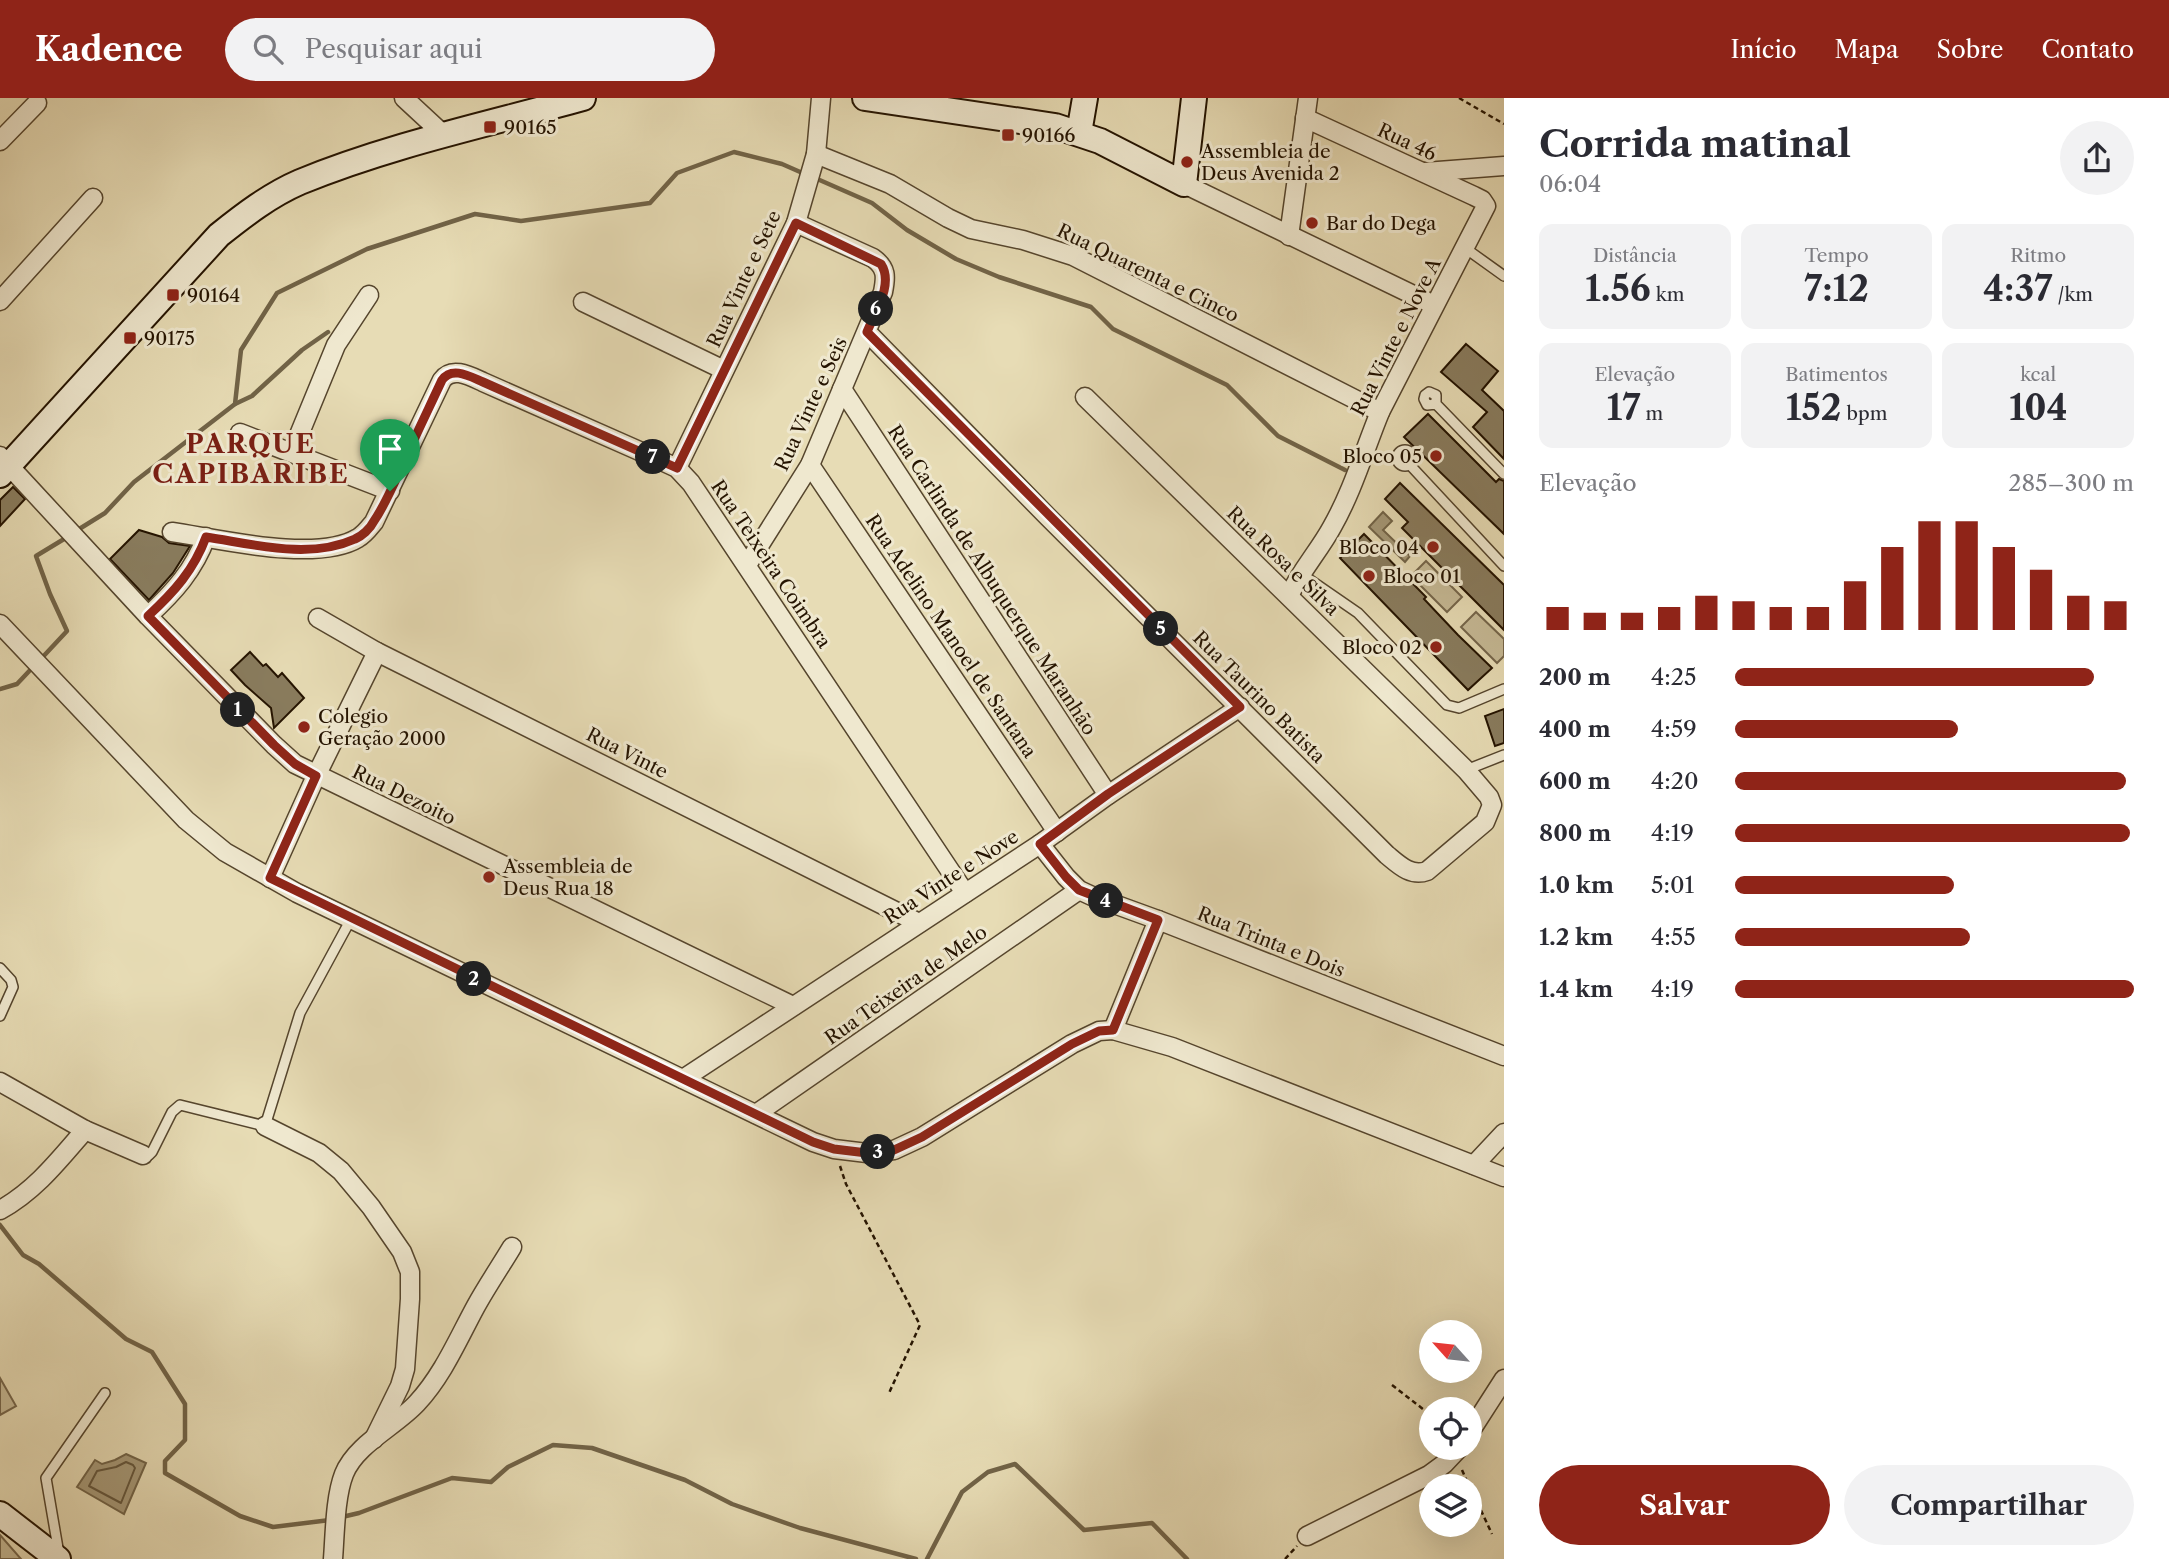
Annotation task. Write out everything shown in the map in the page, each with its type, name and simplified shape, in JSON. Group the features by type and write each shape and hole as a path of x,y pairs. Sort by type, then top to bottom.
{"street":[{"path":"404,98 444,136"},
{"name":"Rua Vinte e Sete","path":"677,468 796,223 814,161 821,98"},
{"path":"865,98 1055,126 1079,133 1434,305"},
{"path":"1079,133 1085,98"},
{"path":"1184,184 1194,98"},
{"path":"1289,236 1308,98"},
{"path":"3,465 219,235 254,207 299,183 444,136 575,99"},
{"path":"0,141 37,103"},
{"name":"Rua 46","path":"1305,118 1482,200 1485,210"},
{"name":"Rua Quarenta e Cinco","path":"814,161 890,184 948,219 971,229 1023,240 1073,256 1380,412"},
{"path":"1421,172 1504,166"},
{"path":"0,301 93,198"},
{"name":"Rua Vinte e Nove A","path":"1289,596 1300,573 1331,529 1354,483 1380,412 1485,210"},
{"name":"Rua Vinte e Seis","path":"747,565 810,465 867,332 886,278 881,264 796,223"},
{"path":"292,452 336,345 369,295"},
{"path":"583,302 724,370"},
{"name":"Rua Taurino Batista","path":"867,332 1387,855 1409,871 1420,874 1427,872 1485,822"},
{"name":"Rua Teixeira Coimbra","path":"172,532 289,549 340,545 357,538 374,522 442,380 453,373 464,374 483,382 677,468 691,483 747,565 965,893"},
{"name":"Rua Carlinda de Albuquerque Maranhão","path":"842,389 1108,794"},
{"name":"Rua Rosa e Silva","path":"1085,397 1466,770 1489,797 1492,806 1485,822"},
{"path":"240,433 390,491"},
{"name":"Rua Dezoito","path":"3,465 71,530 148,616 295,764 793,1006"},
{"name":"Rua Adelino Manoel de Santana","path":"810,465 1057,831"},
{"path":"148,616 174,592 199,556 206,537"},
{"name":"Rua Vinte","path":"318,618 377,652 919,923"},
{"path":"0,624 186,820 225,852 351,919 813,1142 834,1149 867,1153 894,1150 922,1137 1072,1044 1099,1031 1113,1030 1172,1047 1504,1177"},
{"path":"270,878 377,652"},
{"name":"Rua Vinte e Nove","path":"683,1079 1040,844 1108,794 1240,707"},
{"name":"Rua Trinta e Dois","path":"1040,844 1079,890 1504,1056"},
{"name":"Rua Teixeira de Melo","path":"756,1114 1079,890"},
{"path":"1113,1030 1158,920"},
{"path":"0,1082 85,1130 143,1155"},
{"path":"265,1126 319,1153 341,1171 371,1207 402,1252 410,1272 405,1369 400,1386 374,1439"},
{"path":"2,1209 19,1200 41,1180 85,1130"},
{"path":"1474,1165 1504,1133"},
{"path":"333,1559 338,1508 348,1467 374,1439 417,1403 433,1382 458,1344 476,1307 512,1247"},
{"path":"1482,1414 1504,1380"},
{"path":"1307,1536 1429,1475 1448,1460"},
{"path":"0,1514 59,1559"}],"lane":[{"path":"1465,248 1504,276"},
{"path":"1436,404 1504,474"},
{"path":"1410,465 1504,566"},
{"path":"1300,573 1358,613 1447,705 1459,708 1504,689"},
{"path":"1466,770 1504,755"},
{"path":"143,1155 152,1152 173,1112 180,1105 265,1126 300,1013 351,919"},
{"path":"0,968 11,980 13,988 0,1016"},
{"path":"59,1559 46,1478 105,1393"}],"path":[{"path":"1459,98 1504,124"},
{"path":"834,1149 846,1184 920,1325 888,1393"},
{"path":"1392,1385 1419,1406"},
{"path":"1482,1513 1492,1534"}],"shaded area":[{"path":"1426,561 1462,597 1447,612 1411,576"},
{"path":"1476,612 1504,639 1504,656 1497,663 1461,627"},
{"path":"0,1378 16,1406 0,1415"},
{"path":"0,1535 21,1559 0,1559"}],"water":[{"path":"1383,512 1392,521 1383,530 1410,556 1405,562 1369,527"},
{"path":"126,1454 146,1463 124,1514 77,1487 95,1460 102,1464"}],"building":[{"path":"1466,344 1498,371 1482,390 1504,411 1504,459 1473,427 1487,412 1441,372"},
{"name":"Bloco 05","path":"1428,414 1496,482 1499,479 1504,481 1504,534 1404,437"},
{"path":"1400,483 1504,585 1504,630 1402,528 1408,522 1385,499"},
{"path":"13,487 25,499 0,526 0,500"},
{"path":"139,530 162,537 169,543 190,546 173,573 149,600 110,559"},
{"path":"1364,534 1492,668 1468,690 1340,558"},
{"path":"250,652 278,677 282,673 304,698 274,728 271,708 231,670"},
{"path":"1504,709 1504,743 1495,746 1485,716"}],"waterway":[{"path":"76,531 105,513 134,482 235,404 241,350 277,293 367,249 475,214 521,221 650,203 677,173 734,152 782,164 807,175"},
{"path":"815,178 872,203 907,230 956,259 999,277 1091,307 1113,329 1227,385 1278,436 1345,470"},
{"path":"235,404 252,396 302,350 328,332"},
{"path":"39,661 67,631 36,556 69,536"},
{"path":"0,689 17,684 33,667"},
{"path":"0,1225 23,1255 39,1264 126,1339 152,1352 185,1404 185,1440 165,1461 165,1473 240,1516 273,1527 330,1520"},
{"path":"342,1517 452,1478 491,1482 508,1467 553,1445 592,1448 685,1480 732,1504 800,1528 916,1559"},
{"path":"927,1559 962,1492 988,1472 1015,1464 1084,1530 1152,1523 1187,1559"}],"place":[{"name":"90165","path":"490,127"},
{"name":"90166","path":"1008,135"},
{"name":"Assembleia de Deus Avenida 2","path":"1187,162"},
{"name":"Bar do Dega","path":"1312,223"},
{"name":"90164","path":"173,295"},
{"name":"90175","path":"130,338"},
{"name":"Bloco 05","path":"1436,456"},
{"name":"Bloco 04","path":"1433,547"},
{"name":"Bloco 01","path":"1369,576"},
{"name":"Bloco 02","path":"1436,647"},
{"name":"Colegio Geração 2000","path":"304,727"},
{"name":"Assembleia de Deus Rua 18","path":"489,877"}],"district":[{"name":"PARQUE CAPIBARIBE","path":"251,459"}],"route":[{"path":"796,223 873,258 885,270 886,278 867,332 1240,707 1108,794 1040,844 1079,890 1158,920 1113,1030 1099,1031 1072,1044 922,1137 894,1150 867,1153 834,1149 813,1142 697,1087 270,878 316,776 295,764 274,745 148,616 174,592 199,556 206,537 289,549 340,545 366,532 390,491 442,380 453,373 464,374 483,382 677,468 796,223"}]}
